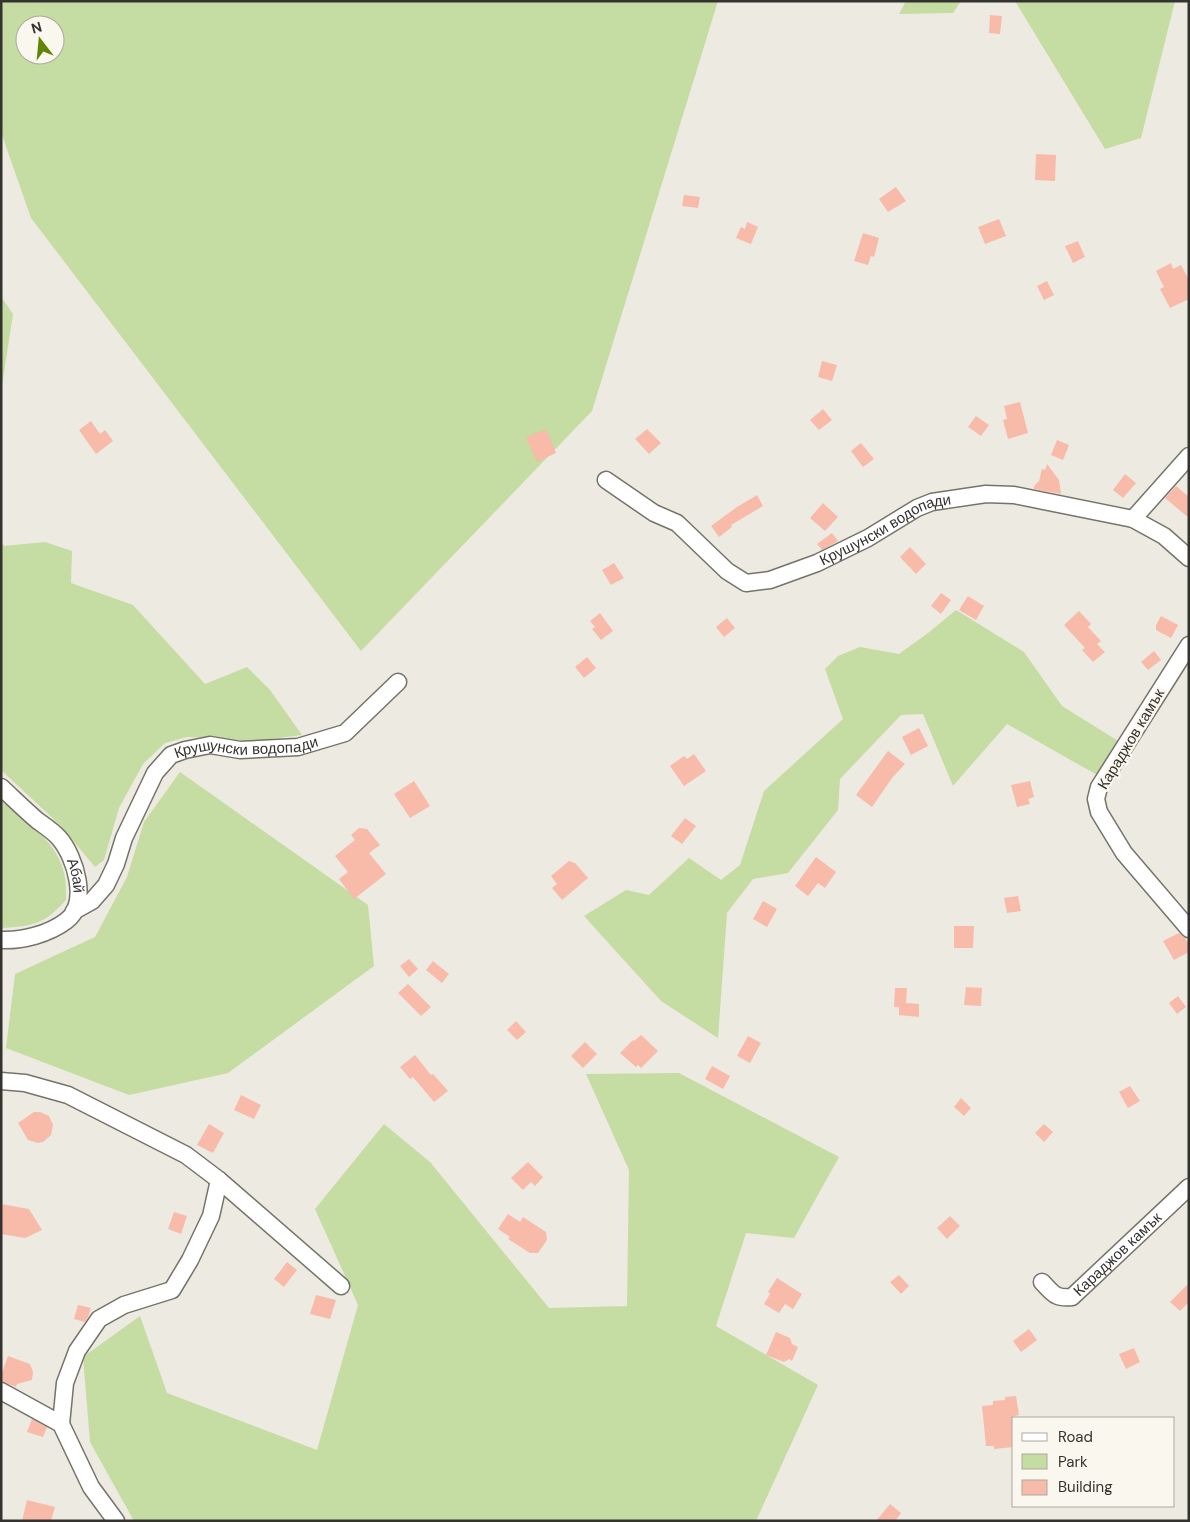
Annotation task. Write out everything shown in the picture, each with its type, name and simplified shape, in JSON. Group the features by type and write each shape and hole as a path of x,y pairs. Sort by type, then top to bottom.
{"street":[{"path":"1133,520 1189,456"},
{"name":"Крушунски водопади","path":"606,480 654,513 677,524 727,571 746,583 770,580 817,563 868,538 917,508 932,502 986,494 1014,494 1133,520 1164,536 1189,558"},
{"name":"Караджов камък","path":"1189,645 1099,787 1096,799 1099,812 1124,853 1189,929"},
{"name":"Крушунски водопади","path":"74,911 92,901 106,885 116,864 124,838 155,773 171,755 210,745 240,750 298,747 345,733 398,682"},
{"name":"Абай","path":"1,787 59,838 74,863 78,877 78,896 74,911 67,921 37,936 15,940 1,940"},
{"path":"1,1081 25,1083 68,1095 186,1155 219,1180 341,1286"},
{"path":"116,1521 91,1487 61,1424 65,1383 77,1350 99,1319 124,1305 172,1290 190,1260 211,1216 219,1180"},
{"name":"Караджов камък","path":"1042,1282 1055,1295 1062,1298 1072,1296 1189,1187"},
{"path":"1,1391 61,1424"}],"green space":[{"path":"1,1 718,1 592,411 361,651 31,218 1,132"},
{"path":"906,1 961,1 953,13 899,14"},
{"path":"1015,1 1175,1 1141,138 1105,149"},
{"path":"1,297 13,314 1,392"},
{"path":"1,541 4,546 45,542 72,551 71,583 133,605 205,684 247,667 270,690 302,735 254,741 187,737 165,743 143,764 119,808 104,860 95,867 60,825 1,770"},
{"path":"956,610 1024,652 1062,706 1131,749 1106,780 1007,724 953,786 923,714 901,715 840,779 838,810 788,873 753,879 727,913 718,1038 661,1001 584,916 626,890 649,895 689,858 721,880 740,865 764,791 843,719 825,669 838,656 860,647 899,654"},
{"path":"180,772 368,905 374,966 228,1073 129,1095 6,1048 15,974 95,937 127,877 144,822"},
{"path":"1,798 46,839 59,859 64,873 66,900 51,915 30,925 1,928"},
{"path":"679,1073 839,1157 794,1238 746,1233 716,1326 818,1385 756,1521 134,1521 90,1442 83,1357 140,1316 167,1393 317,1450 358,1305 315,1209 384,1124 430,1162 549,1308 627,1306 629,1170 586,1074"}],"building":[{"path":"990,15 1002,16 1000,34 989,33"},
{"path":"1036,154 1056,155 1055,181 1035,180"},
{"path":"896,187 906,201 888,212 879,199"},
{"path":"684,195 700,197 698,208 682,206"},
{"path":"999,219 1006,236 985,244 978,227"},
{"path":"747,222 758,227 751,244 736,238 741,227 745,229"},
{"path":"863,233 879,238 874,257 871,256 868,265 854,261"},
{"path":"1078,241 1085,257 1073,263 1065,246"},
{"path":"1171,263 1173,269 1181,265 1189,280 1189,299 1170,308 1160,289 1164,287 1156,271"},
{"path":"1047,281 1054,295 1044,300 1037,286"},
{"path":"822,361 837,365 832,381 818,377"},
{"path":"1020,402 1028,433 1008,439 1003,420 1007,419 1004,406"},
{"path":"823,409 832,420 819,430 810,420"},
{"path":"976,416 989,425 981,436 968,427"},
{"path":"91,421 100,434 105,430 113,441 96,454 79,430"},
{"path":"546,429 556,453 537,462 526,437"},
{"path":"647,429 661,443 649,454 635,439"},
{"path":"1057,440 1069,445 1063,460 1051,455"},
{"path":"861,443 874,459 863,467 851,451"},
{"path":"1047,464 1059,480 1061,494 1034,489 1034,486 1039,481 1042,469 1045,470"},
{"path":"1125,474 1136,483 1123,498 1113,490"},
{"path":"1176,486 1189,497 1189,518 1165,498"},
{"path":"757,495 763,506 731,525 732,527 719,537 711,526"},
{"path":"823,503 838,517 825,531 810,518"},
{"path":"832,533 838,541 822,550 817,544"},
{"path":"910,547 926,564 916,574 900,557"},
{"path":"614,563 624,578 611,585 602,570"},
{"path":"941,593 951,600 941,614 931,606"},
{"path":"968,596 984,606 976,620 959,610"},
{"path":"1079,611 1091,624 1088,627 1101,641 1097,644 1105,652 1093,662 1082,650 1085,648 1064,625"},
{"path":"600,613 613,631 601,640 592,629 595,627 590,621"},
{"path":"1161,616 1178,625 1171,638 1156,630 1156,625"},
{"path":"727,618 735,628 724,637 716,627"},
{"path":"1154,651 1161,660 1148,670 1141,662"},
{"path":"587,657 596,668 584,678 575,667"},
{"path":"919,728 928,746 911,755 902,737"},
{"path":"888,751 905,764 892,778 872,807 856,795"},
{"path":"694,754 706,771 684,786 670,766 684,756 687,759"},
{"path":"414,781 430,806 410,818 394,794"},
{"path":"1030,781 1034,797 1028,799 1030,804 1017,807 1011,785"},
{"path":"685,818 696,826 682,844 671,836"},
{"path":"359,828 367,829 380,845 369,853 386,874 354,899 339,879 348,872 335,856 355,840 351,835"},
{"path":"816,857 836,872 825,888 818,883 808,896 795,886"},
{"path":"569,861 575,863 588,878 562,900 552,888 557,884 551,876"},
{"path":"1018,896 1021,911 1007,913 1004,898"},
{"path":"763,901 777,909 767,927 753,919"},
{"path":"954,926 974,926 973,948 954,948"},
{"path":"1179,933 1189,945 1189,952 1174,960 1163,941"},
{"path":"409,959 418,969 409,977 400,966"},
{"path":"433,961 449,974 442,983 426,970"},
{"path":"408,984 431,1007 421,1016 398,993"},
{"path":"966,987 982,988 981,1006 964,1005"},
{"path":"895,988 907,988 906,1003 919,1004 919,1017 899,1015 899,1007 894,1007"},
{"path":"1178,996 1186,1007 1177,1014 1169,1003"},
{"path":"516,1021 526,1032 517,1040 507,1030"},
{"path":"641,1035 658,1051 641,1068 638,1065 636,1067 620,1053"},
{"path":"748,1036 761,1043 750,1063 737,1056"},
{"path":"585,1042 597,1054 583,1068 571,1056"},
{"path":"415,1055 431,1075 433,1074 448,1091 434,1102 413,1077 410,1079 400,1067"},
{"path":"712,1066 730,1076 723,1089 705,1079"},
{"path":"1130,1086 1140,1101 1128,1108 1119,1092"},
{"path":"241,1095 261,1105 254,1119 234,1110"},
{"path":"961,1098 971,1108 964,1116 954,1107"},
{"path":"34,1112 40,1112 49,1116 53,1125 51,1135 43,1142 38,1143 28,1140 18,1123"},
{"path":"209,1124 224,1133 213,1153 197,1145"},
{"path":"1044,1124 1053,1132 1044,1142 1035,1133"},
{"path":"528,1162 543,1177 535,1186 531,1182 523,1190 511,1178"},
{"path":"1,1204 29,1209 42,1230 25,1238 1,1234"},
{"path":"174,1212 187,1216 181,1234 168,1229"},
{"path":"508,1214 520,1222 523,1217 546,1232 547,1240 538,1253 530,1253 508,1239 510,1237 498,1229"},
{"path":"950,1216 960,1226 947,1239 937,1228"},
{"path":"287,1262 297,1270 284,1287 274,1279"},
{"path":"899,1275 909,1286 901,1294 890,1282"},
{"path":"777,1278 802,1294 793,1309 785,1304 779,1313 764,1304 770,1294 768,1292"},
{"path":"1189,1283 1189,1302 1180,1311 1170,1302"},
{"path":"316,1295 336,1300 330,1319 310,1314"},
{"path":"78,1305 91,1308 85,1322 74,1319"},
{"path":"1029,1329 1037,1340 1021,1352 1013,1341"},
{"path":"776,1332 790,1338 792,1344 798,1347 792,1361 789,1359 784,1362 766,1355"},
{"path":"1134,1348 1140,1362 1126,1369 1119,1354"},
{"path":"8,1356 30,1364 33,1372 32,1380 17,1384 16,1387 1,1381"},
{"path":"1016,1396 1019,1415 1012,1417 1012,1447 994,1449 994,1446 986,1446 982,1406 993,1405 993,1401 1005,1400 1005,1397"},
{"path":"32,1419 47,1427 43,1437 27,1432"},
{"path":"27,1500 55,1507 51,1521 22,1521"},
{"path":"890,1504 901,1513 895,1521 876,1521"}]}
